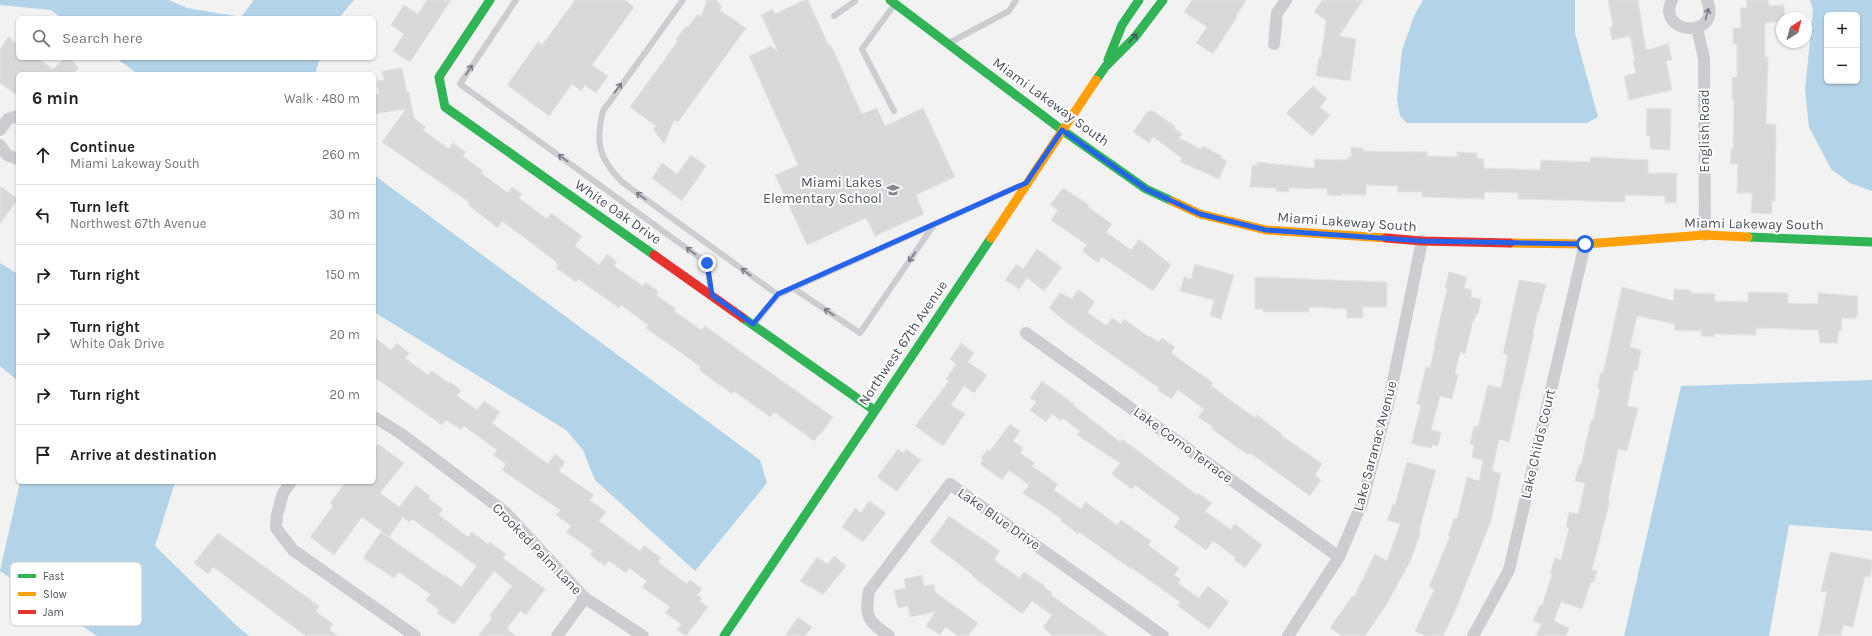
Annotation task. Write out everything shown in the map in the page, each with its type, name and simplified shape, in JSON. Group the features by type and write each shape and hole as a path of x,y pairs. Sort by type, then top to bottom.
{"street":[{"name":"White Oak Drive","path":"490,0 439,77 445,107 874,410"},
{"name":"Northwest 67th Avenue","path":"1106,66 1122,25 1138,0"},
{"name":"Northwest 67th Avenue","path":"724,636 1026,183 1106,66 1134,37 1163,0"},
{"path":"1274,44 1277,13 1286,0"},
{"path":"1672,0 1669,10 1674,22 1685,29 1697,28 1707,18 1709,12 1707,0"},
{"name":"Miami Lakeway South","path":"892,2 1062,130 1146,189 1200,214 1266,230 1422,241 1585,244 1705,235 1872,242"},
{"name":"English Road","path":"1697,28 1704,58 1705,235"},
{"path":"0,130 8,119 16,117"},
{"path":"0,146 7,155 16,158"},
{"name":"Lake Saranac Avenue","path":"1288,636 1339,557 1362,502 1390,396 1422,241"},
{"name":"Lake Childs Court","path":"1473,636 1509,570 1585,244"},
{"name":"Lake Como Terrace","path":"1026,333 1339,557"},
{"name":"Crooked Palm Lane","path":"376,418 400,433 505,512 585,598 643,636"},
{"path":"290,484 283,493 277,515 276,528 293,550 415,636"},
{"name":"Lake Blue Drive","path":"889,636 874,624 866,609 868,591 950,484 1163,636"},
{"path":"556,636 585,598"}],"lane":[{"path":"516,0 460,84 707,263 712,295"},
{"path":"683,0 602,111 598,130 600,150 608,168 622,182 778,294"},
{"path":"834,16 855,0"},
{"path":"947,43 1009,11 1016,0"},
{"path":"892,2 862,49 894,111"},
{"path":"753,324 778,294 1026,183"},
{"path":"793,288 860,333 934,224"}],"water":[{"path":"0,0 169,0 187,8 235,16 58,16 51,10 0,5"},
{"path":"254,0 354,0 341,16 242,16"},
{"path":"1423,0 1575,0 1575,33 1598,117 1587,123 1407,123 1400,116 1397,99 1402,50 1414,16"},
{"path":"1810,0 1872,0 1872,191 1850,183 1831,169 1809,127 1805,90 1809,48 1812,48 1813,10"},
{"path":"119,60 319,60 316,72 135,72"},
{"path":"376,176 760,460 767,483 695,571 595,480 583,450 566,430 376,313"},
{"path":"0,263 16,273 16,379 0,366"},
{"path":"1872,380 1872,531 1789,525 1769,636 1624,636 1681,386"},
{"path":"20,484 174,484 155,546 249,636 97,636 82,626 142,626 142,562 10,562 10,578 0,571"}],"building":[{"path":"427,0 451,0 410,62 393,51 404,34 391,25 404,5 418,14"},
{"path":"575,0 625,0 634,7 592,65 608,76 596,93 585,85 581,91 572,84 549,116 507,85 538,42 542,45"},
{"path":"707,0 716,0 722,7 720,10 746,28 678,122 674,120 664,144 653,129 656,126 630,107 678,41 676,39 686,26 688,27 698,14 701,17"},
{"path":"804,0 808,0 829,46 831,45 862,114 877,108 885,126 923,108 955,177 916,195 924,214 875,236 866,218 807,245 775,175 798,165 749,56 771,46 778,52 761,15 773,9 775,14"},
{"path":"1192,0 1246,0 1213,54 1196,43 1207,27 1184,12"},
{"path":"1322,0 1363,0 1339,36 1356,39 1350,81 1316,76 1319,57 1321,58 1326,20 1314,12"},
{"path":"1608,0 1638,0 1646,50 1668,44 1672,60 1666,61 1672,90 1629,100 1624,76 1636,73 1633,62 1635,61 1630,36 1612,40 1610,27 1613,26"},
{"path":"1746,0 1768,0 1769,6 1784,5 1785,12 1776,12 1776,22 1765,23 1765,57 1768,57 1766,124 1776,124 1775,201 1772,201 1772,214 1751,213 1752,193 1737,193 1738,164 1730,164 1731,149 1733,149 1734,100 1732,100 1732,77 1737,77 1737,44 1733,44 1733,28 1741,28 1740,8 1747,8"},
{"path":"8,37 16,43 16,60 41,60 53,69 62,60 71,60 79,68 75,72 16,72 16,95 0,83 0,49"},
{"path":"402,68 407,92 409,92 414,118 426,127 423,130 449,149 453,143 466,152 463,156 483,171 481,173 508,193 512,187 522,194 519,198 547,219 551,213 582,236 575,246 599,265 607,254 617,262 614,266 643,286 645,282 658,291 656,295 676,309 674,311 701,330 705,326 833,417 820,435 819,434 814,441 774,412 770,417 734,391 732,394 699,370 701,367 646,328 648,325 621,305 619,308 578,279 576,282 556,268 558,265 554,260 502,221 498,228 468,205 470,203 382,142 406,109 376,114 376,95 379,94 377,81 384,80 382,71"},
{"path":"1313,86 1327,99 1320,107 1330,115 1312,136 1286,113"},
{"path":"1647,108 1671,109 1670,150 1650,149 1650,136 1646,136"},
{"path":"1151,110 1175,126 1174,128 1182,134 1179,138 1201,149 1203,146 1222,156 1221,158 1227,161 1219,179 1180,162 1182,158 1153,137 1149,143 1133,132 1148,111 1149,112"},
{"path":"1351,147 1363,148 1363,151 1427,152 1427,156 1457,157 1457,152 1477,153 1477,158 1484,159 1484,168 1540,170 1541,160 1590,162 1590,157 1648,160 1648,173 1677,173 1676,203 1665,203 1665,196 1625,195 1625,202 1518,199 1518,193 1485,192 1484,199 1422,197 1422,192 1397,192 1398,186 1366,185 1366,195 1342,194 1342,196 1327,195 1327,189 1289,188 1289,192 1276,191 1276,188 1250,187 1252,165 1257,166 1257,162 1314,168 1315,159 1347,160 1347,157 1351,157"},
{"path":"691,155 706,166 682,201 652,178 662,163 677,174"},
{"path":"0,186 16,198 16,202 0,224"},
{"path":"1063,188 1089,205 1088,207 1112,224 1106,232 1131,250 1139,239 1171,265 1153,291 1102,257 1098,263 1082,251 1087,245 1051,220 1058,210 1050,205"},
{"path":"1037,249 1062,267 1044,291 1027,278 1019,289 1005,280 1017,264 1023,269"},
{"path":"1195,264 1234,275 1221,319 1210,316 1214,300 1180,291 1184,277 1191,279"},
{"path":"1449,272 1467,277 1464,288 1472,290 1471,297 1481,299 1478,314 1476,314 1473,321 1465,354 1460,352 1455,374 1458,375 1452,399 1440,396 1431,430 1441,432 1438,446 1432,445 1431,448 1412,444 1412,441 1421,405 1417,404 1426,367 1430,368 1447,289 1445,288"},
{"path":"1255,277 1387,282 1387,307 1363,307 1363,318 1347,318 1347,309 1309,307 1309,312 1263,312 1263,309 1255,309"},
{"path":"1519,280 1546,284 1538,311 1509,442 1499,439 1492,471 1501,473 1491,521 1456,609 1443,636 1426,636 1415,631 1434,590 1429,587 1450,536 1448,536 1454,518 1457,519 1467,477 1479,481 1483,460 1472,457 1474,445 1470,444 1474,426 1478,426 1488,385 1501,388 1508,355 1503,354"},
{"path":"1622,287 1674,301 1674,289 1691,290 1691,293 1715,294 1715,301 1748,302 1748,292 1788,293 1788,303 1818,304 1818,293 1858,296 1858,315 1856,315 1856,319 1842,318 1842,330 1839,330 1837,343 1820,343 1818,330 1756,328 1756,335 1714,334 1714,337 1701,336 1701,331 1674,330 1675,324 1637,316 1630,347 1641,350 1637,371 1634,371 1627,406 1638,408 1627,451 1618,449 1608,501 1610,501 1592,570 1597,571 1594,582 1591,582 1582,609 1561,602 1554,621 1569,628 1566,636 1536,636 1541,624 1533,621 1540,605 1542,606 1552,574 1550,573 1555,558 1561,560 1569,528 1566,527 1569,512 1578,514 1585,483 1575,481 1579,465 1581,465 1591,420 1593,420 1600,389 1597,388 1600,373 1603,373"},
{"path":"1078,289 1095,302 1087,312 1106,326 1112,318 1121,324 1124,319 1149,337 1150,336 1159,342 1162,338 1175,347 1171,353 1213,383 1211,386 1255,418 1257,415 1282,434 1281,435 1322,464 1315,475 1321,480 1310,496 1250,453 1248,455 1212,429 1213,427 1198,417 1204,409 1178,390 1171,399 1158,390 1159,388 1071,326 1049,308 1060,293 1072,299"},
{"path":"376,339 391,350 397,343 409,353 405,358 428,375 432,371 449,383 450,382 461,390 457,396 477,410 484,401 500,412 492,423 548,464 555,454 565,462 559,471 594,495 590,500 606,512 599,521 640,551 644,545 661,558 658,562 687,584 690,580 702,589 697,595 702,598 700,601 708,607 686,636 677,630 681,624 665,613 670,607 642,587 647,581 629,568 626,573 609,561 605,566 590,555 593,551 566,532 571,526 556,515 560,510 502,470 506,464 493,455 497,450 464,426 461,430 446,420 442,425 376,378"},
{"path":"961,343 974,353 968,362 987,375 974,393 964,386 951,405 965,414 943,446 915,426 949,381 946,379 956,364 950,359"},
{"path":"1042,381 1074,404 1073,405 1120,442 1122,439 1197,495 1198,493 1212,503 1205,511 1231,530 1235,524 1262,545 1245,568 1234,560 1236,558 1213,541 1206,550 1174,527 1180,518 1135,485 1132,489 1115,477 1112,473 1120,463 1077,435 1080,431 1063,418 1061,421 1052,414 1046,422 1030,410 1036,402 1030,398"},
{"path":"1010,424 1020,431 1013,441 1023,448 1020,453 1035,463 1032,466 1058,484 1054,490 1081,509 1086,502 1117,525 1121,520 1151,541 1148,545 1179,568 1174,575 1181,579 1178,583 1199,598 1208,586 1229,602 1209,629 1177,605 1180,602 1079,532 1078,534 1061,521 1062,519 1023,493 1029,485 1009,470 1002,480 980,464 983,460 981,458 988,449 990,451"},
{"path":"378,444 404,463 380,493 399,507 416,485 430,496 428,498 443,509 439,515 468,537 472,532 488,544 490,542 506,554 503,558 545,589 526,615 520,611 507,629 516,636 478,636 492,618 489,616 512,586 494,571 454,624 437,613 439,610 426,600 430,594 399,572 394,578 363,558 381,532 461,587 477,566 412,519 409,522 403,517 389,537 362,517 334,555 310,537 333,506 330,503 344,484 376,484 376,446"},
{"path":"898,449 903,453 906,449 921,460 897,491 877,477"},
{"path":"1407,462 1436,470 1419,531 1421,531 1410,562 1385,607 1365,636 1342,636 1330,628 1352,596 1354,597 1375,554 1387,561 1400,524 1387,520 1393,504 1395,505"},
{"path":"869,501 886,513 863,542 842,527 855,508 861,513"},
{"path":"949,516 1000,551 994,560 1020,578 1024,572 1045,586 1044,587 1052,593 1051,595 1108,636 1052,636 1043,627 1052,615 1032,601 1022,614 930,542"},
{"path":"218,533 319,606 316,612 333,624 329,629 338,636 306,636 213,567 208,574 194,563"},
{"path":"1830,552 1872,560 1872,567 1870,577 1865,576 1853,627 1843,625 1841,636 1818,636 1827,592 1821,591"},
{"path":"834,556 846,566 823,595 800,581 817,557 828,564"},
{"path":"922,575 924,586 934,584 935,592 978,623 968,636 958,636 945,627 940,635 926,626 935,612 910,617 908,606 898,608 894,590 906,588 904,579"},
{"path":"798,617 812,627 805,636 785,636"}],"traffic: fast":[{"path":"490,0 439,77 445,107 654,255"},
{"path":"890,0 1062,130 1146,189 1172,201"},
{"path":"1108,60 1122,25 1139,0"},
{"path":"1096,80 1106,66 1135,37 1163,0"},
{"path":"1748,237 1872,242"},
{"path":"724,636 991,238"},
{"path":"743,318 874,410"}],"traffic: slow":[{"path":"991,238 1096,80"},
{"path":"1172,201 1200,214 1266,230 1386,238"},
{"path":"1510,243 1585,244 1705,235 1748,237"}],"traffic: jam":[{"path":"1386,238 1422,241 1510,243"},
{"path":"654,255 743,318"}],"place":[{"name":"Miami Lakes Elementary School","path":"893,190"}],"route":[{"path":"707,263 712,295 753,324 778,294 1026,183 1062,130 1146,189 1200,214 1266,230 1422,241 1585,244"}]}
